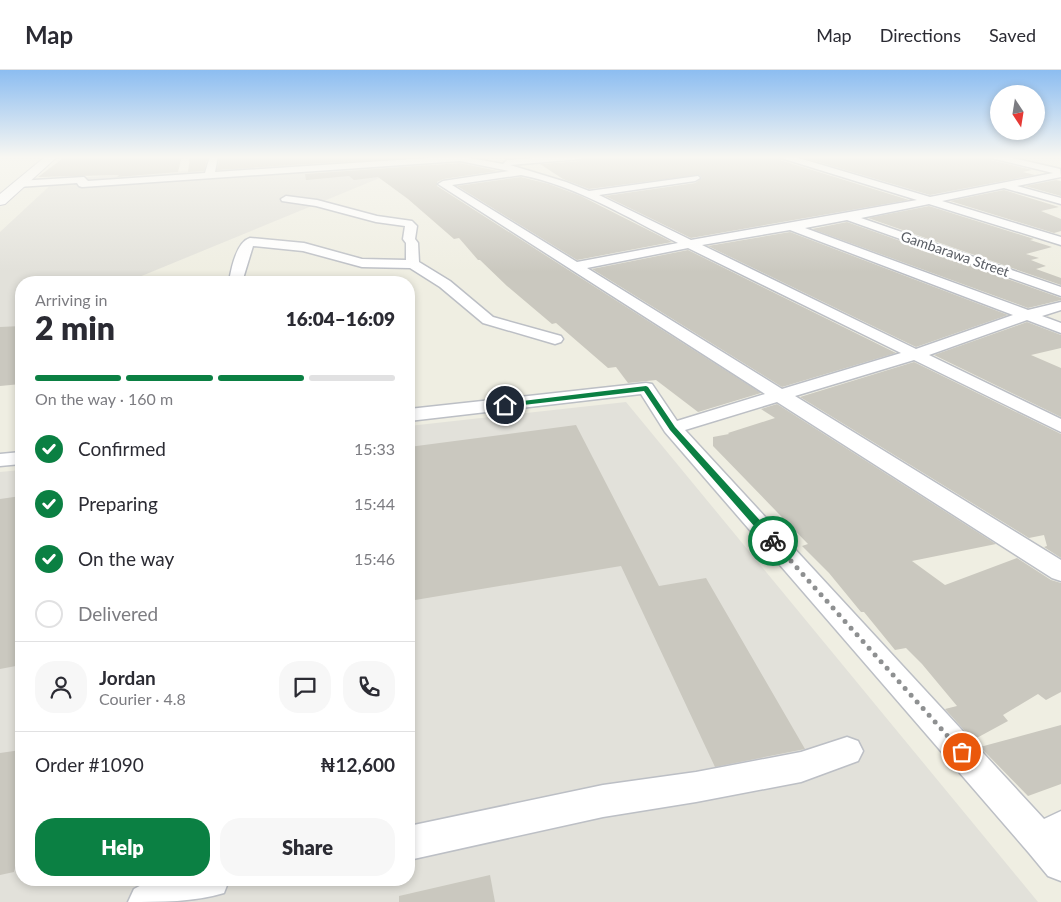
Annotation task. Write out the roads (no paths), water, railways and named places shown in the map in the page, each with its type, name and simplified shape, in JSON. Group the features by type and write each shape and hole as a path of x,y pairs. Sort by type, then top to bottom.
{"street":[{"path":"460,195 1061,572"},
{"path":"590,195 1061,426"},
{"path":"911,195 1061,240"},
{"path":"574,268 690,244 848,217 958,195"},
{"path":"1038,195 1061,201"},
{"path":"286,199 317,202 376,219 408,223 410,226 409,239 412,243 413,264"},
{"name":"Gambarawa Street","path":"848,217 1061,292"},
{"path":"792,227 1061,328"},
{"path":"247,229 250,242"},
{"path":"250,242 304,247 362,263 413,264 445,284 488,320 555,339"},
{"path":"237,276 245,248 250,242"},
{"path":"672,428 916,354 1028,315 1061,306"},
{"path":"415,414 646,388 672,428 1054,844"},
{"path":"0,460 15,459"},
{"path":"415,842 604,801 696,787 801,767 847,751"},
{"path":"147,902 182,886"}]}
